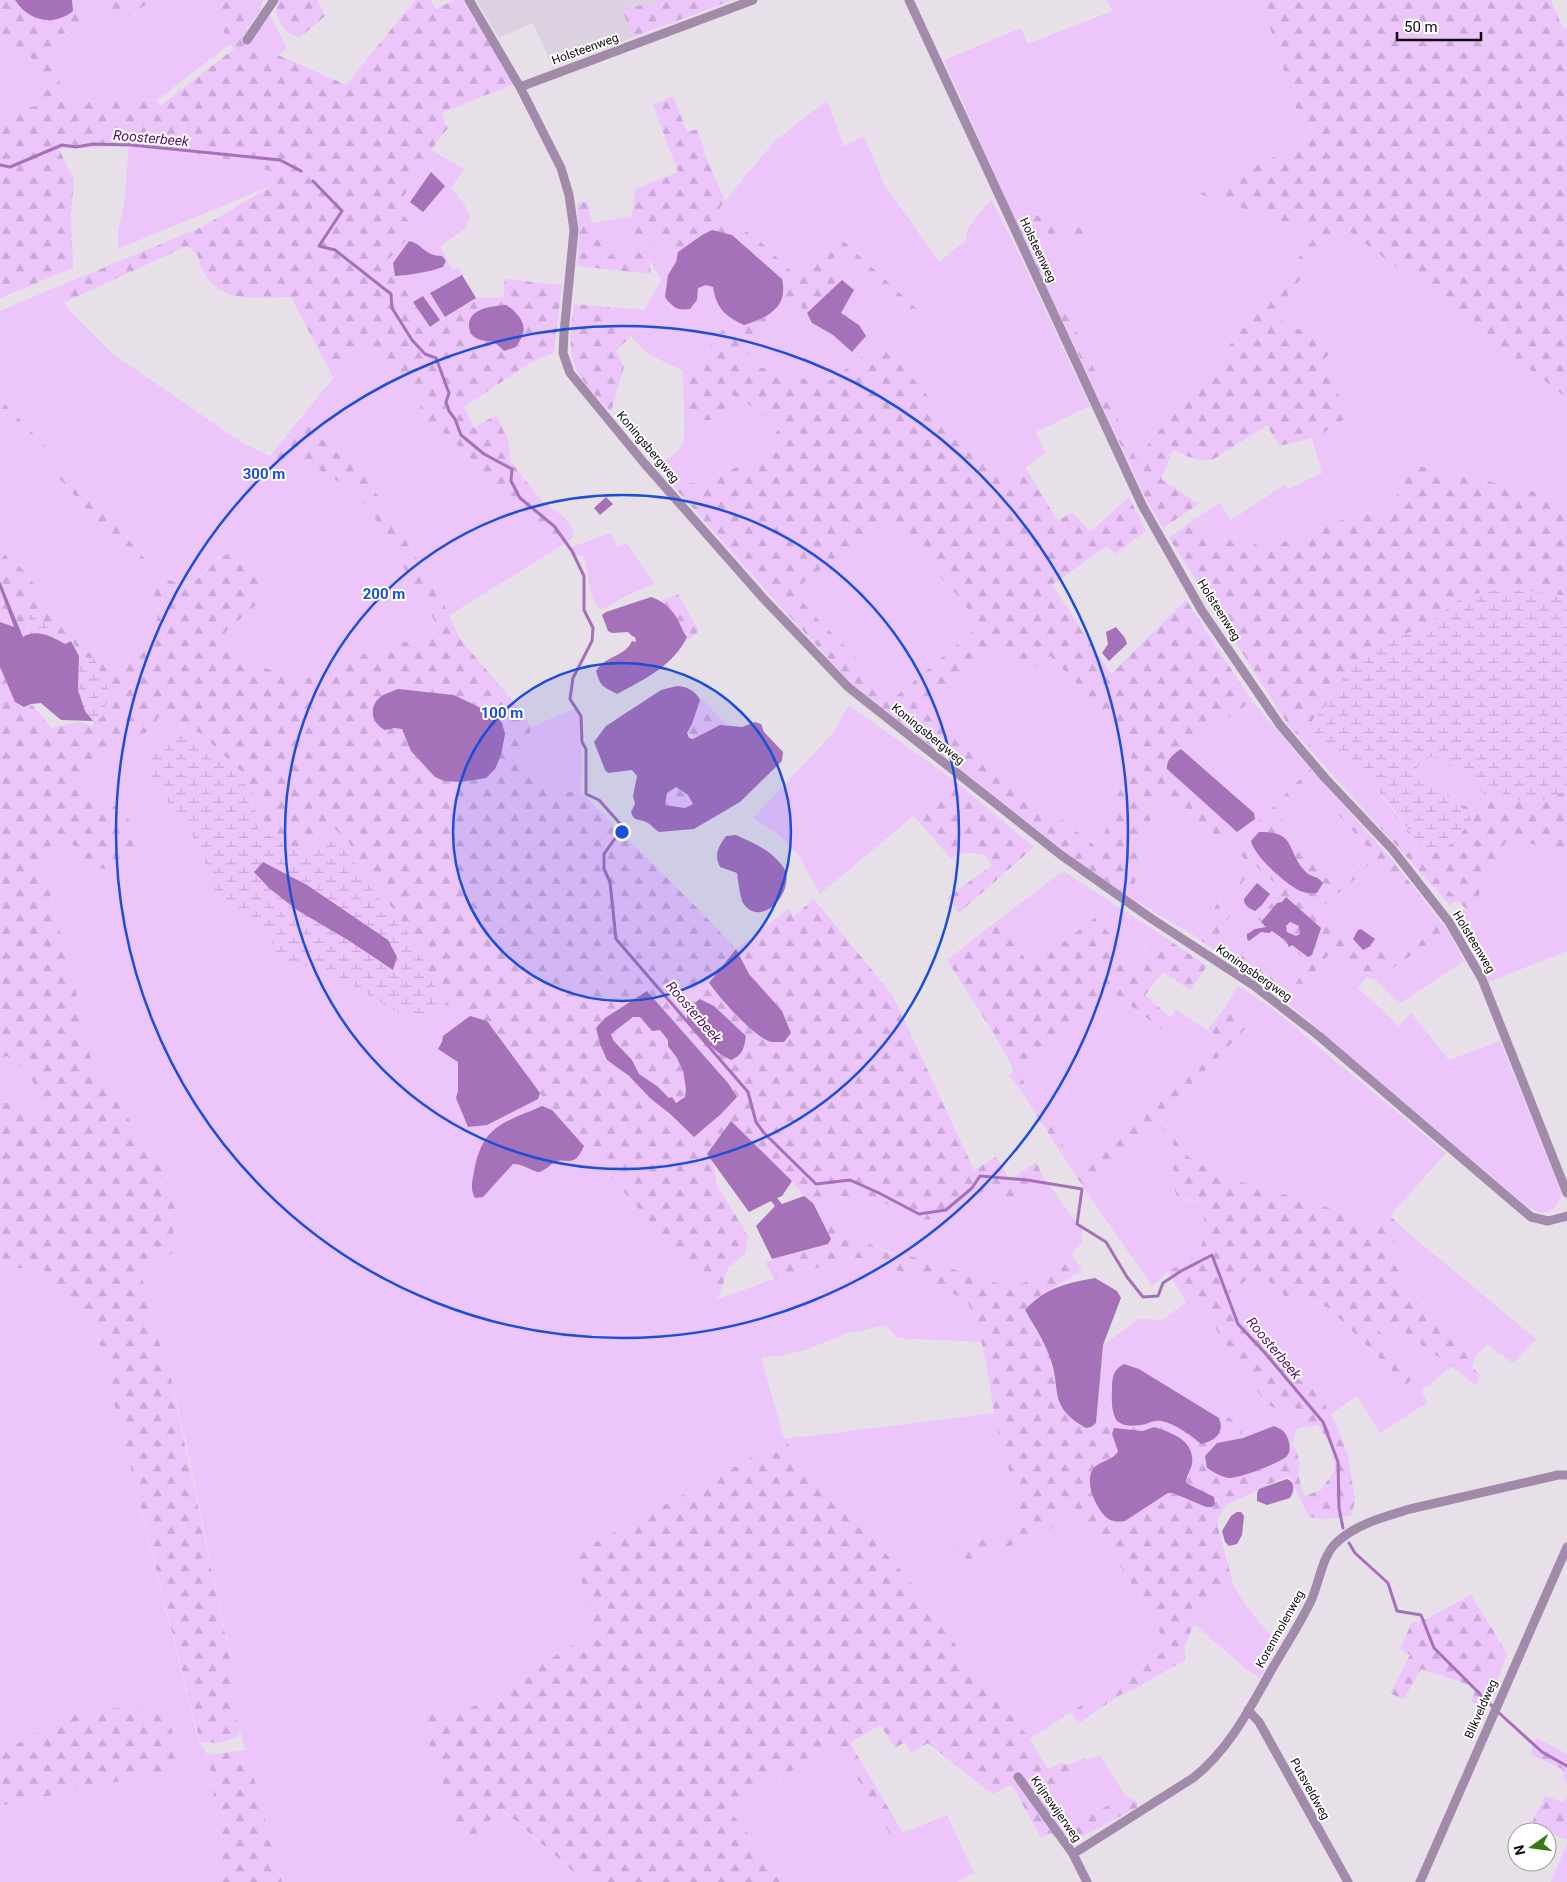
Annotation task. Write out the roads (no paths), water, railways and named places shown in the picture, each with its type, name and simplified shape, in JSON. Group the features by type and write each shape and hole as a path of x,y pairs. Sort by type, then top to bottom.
{"street":[{"path":"247,40 274,0"},
{"path":"469,0 520,87"},
{"name":"Holsteenweg","path":"520,87 752,0"},
{"name":"Holsteenweg","path":"909,0 1142,505 1202,611 1280,726 1325,778 1392,849 1449,922 1482,979 1567,1193"},
{"name":"Koningsbergweg","path":"520,87 561,168 569,195 574,230 564,333 564,353 570,373 644,463 763,598 856,693 1061,855 1152,919 1253,985 1312,1030 1531,1217 1548,1221 1567,1216"},
{"name":"Korenmolenweg","path":"1073,1854 1175,1790 1207,1767 1232,1736 1248,1710 1311,1602 1326,1559 1334,1545 1348,1532 1390,1515 1567,1475"},
{"name":"Blikveldweg","path":"1420,1882 1567,1547"},
{"name":"Putsveldweg","path":"1248,1710 1259,1722 1348,1882"},
{"name":"Krijnswijerweg","path":"1018,1777 1073,1854 1087,1882"}],"water":[{"path":"15,0 72,0 73,11 58,19 42,19 27,13"},
{"path":"431,172 445,186 423,212 410,202"},
{"path":"712,230 732,235 782,279 782,297 779,304 768,315 744,325 731,318 722,310 713,287 706,285 698,288 697,300 690,309 675,308 665,297 668,275 676,262 678,252"},
{"path":"409,241 431,254 442,256 446,261 443,267 395,276 393,263"},
{"path":"462,275 476,298 445,317 430,293"},
{"path":"842,280 854,290 841,313 859,325 866,336 852,352 833,335 812,323 807,313"},
{"path":"423,296 440,320 430,327 413,302"},
{"path":"506,305 520,318 523,331 516,347 504,351 495,343 474,337 469,329 469,325 470,319 477,311"},
{"path":"606,497 613,504 600,515 594,508"},
{"path":"0,581 23,637 28,634 39,633 50,636 65,644 71,641 79,656 78,690 85,711 93,721 61,720 41,703 24,707 15,702 0,667 0,622 14,627 0,589"},
{"path":"651,597 671,610 687,637 666,664 648,677 617,694 603,686 599,681 596,671 605,662 625,650 632,641 636,642 635,637 628,632 612,633 608,631 602,615"},
{"path":"1116,627 1125,638 1127,644 1109,661 1102,653 1108,644 1106,632"},
{"path":"680,686 696,694 700,700 687,733 689,738 693,739 720,725 742,727 755,722 761,724 764,732 783,752 782,761 740,802 694,829 659,832 648,823 635,819 631,812 635,804 633,796 637,776 632,770 608,773 594,742 606,726 661,690","holes":["676,787 688,795 693,804 685,808 665,805 667,793"]},
{"path":"398,689 454,695 495,715 502,723 505,734 501,755 495,769 486,778 461,782 444,781 435,777 411,751 402,729 385,730 376,723 373,708 378,699"},
{"path":"1181,749 1254,813 1255,819 1237,832 1167,769 1169,760"},
{"path":"1259,832 1280,835 1285,839 1305,871 1323,883 1317,893 1298,890 1285,881 1264,861 1251,841"},
{"path":"736,835 766,850 781,864 786,873 783,894 777,903 769,909 760,912 751,911 742,901 737,873 720,867 718,863 718,851 726,836"},
{"path":"263,862 307,885 388,940 397,957 393,970 348,940 297,910 269,888 254,872"},
{"path":"1257,883 1270,894 1255,911 1246,905 1244,899"},
{"path":"1286,897 1321,928 1312,955 1308,957 1292,945 1289,947 1286,941 1272,931 1269,933 1261,932 1249,941 1247,939 1247,934 1255,929 1266,927 1261,922 1277,903 1282,902","holes":["1290,922 1299,926 1300,934 1296,936 1287,932 1286,926"]},
{"path":"1361,929 1375,939 1369,947 1363,950 1353,939 1358,930"},
{"path":"736,949 749,974 782,1011 791,1033 784,1042 772,1042 765,1039 747,1026 729,1008 709,983"},
{"path":"647,991 728,1083 737,1097 721,1114 694,1137 650,1098 629,1076 607,1060 596,1028 605,1018","holes":["633,1017 640,1017 652,1031 660,1030 668,1040 668,1046 677,1058 683,1071 686,1089 685,1097 676,1103 672,1097 669,1098 657,1086 639,1074 632,1060 613,1040 611,1034"]},
{"path":"700,999 714,1006 746,1036 742,1051 735,1058 731,1060 724,1057 707,1042 687,1019 688,1008"},
{"path":"470,1016 487,1021 540,1093 538,1099 487,1125 468,1127 456,1098 458,1091 458,1062 438,1049 443,1036"},
{"path":"542,1106 552,1110 584,1146 580,1154 573,1160 558,1161 539,1172 513,1164 483,1197 475,1198 472,1188 474,1172 478,1156 489,1135 506,1122"},
{"path":"731,1121 792,1181 782,1196 777,1198 782,1204 804,1196 813,1203 831,1239 828,1244 772,1259 756,1226 775,1206 771,1201 749,1212 707,1154"},
{"path":"1095,1278 1117,1291 1121,1298 1103,1345 1096,1423 1086,1428 1065,1412 1060,1404 1049,1355 1025,1310 1040,1296 1048,1292 1075,1282"},
{"path":"1124,1364 1139,1369 1219,1418 1221,1428 1218,1436 1211,1441 1201,1444 1187,1433 1167,1422 1155,1421 1135,1426 1120,1423 1116,1419 1112,1407 1112,1385 1115,1371"},
{"path":"1274,1426 1283,1431 1290,1444 1286,1457 1275,1463 1233,1478 1222,1476 1207,1468 1205,1456 1217,1443 1243,1438"},
{"path":"1154,1427 1175,1435 1186,1443 1192,1456 1192,1464 1186,1483 1214,1497 1215,1504 1212,1507 1206,1507 1173,1493 1168,1493 1125,1521 1110,1520 1098,1508 1092,1495 1090,1481 1093,1469 1118,1451 1112,1434 1114,1428 1143,1431"},
{"path":"1287,1479 1292,1483 1293,1487 1290,1498 1267,1505 1257,1501 1259,1489"},
{"path":"1241,1512 1244,1516 1242,1535 1237,1544 1229,1546 1225,1542 1222,1531 1231,1516"}],"waterway":[{"name":"Roosterbeek","path":"0,165 10,167 62,145 76,147 93,144 131,145 280,160 301,171"},
{"name":"Roosterbeek","path":"313,181 342,211 319,246 335,250 391,294 392,308 412,340 425,354 436,358 449,393 446,402 461,435 484,454 512,469 511,481 520,498 554,526 572,551 584,576 584,610 593,628 592,641 573,678 570,699 581,716 582,742 586,749 586,794 599,800 623,827 604,854 604,869 610,882 616,939 748,1092 756,1122 764,1133 816,1184 850,1180 919,1214 946,1210 972,1188 980,1176 1027,1180 1082,1189 1077,1224 1106,1242 1127,1277 1143,1297 1158,1296 1163,1283 1212,1255 1238,1324 1323,1422 1338,1462 1339,1508 1343,1528"},
{"name":"Roosterbeek","path":"1349,1543 1355,1553 1388,1583 1397,1611 1421,1615 1434,1648 1494,1708"},
{"name":"Roosterbeek","path":"1497,1711 1542,1752 1567,1766"}]}
